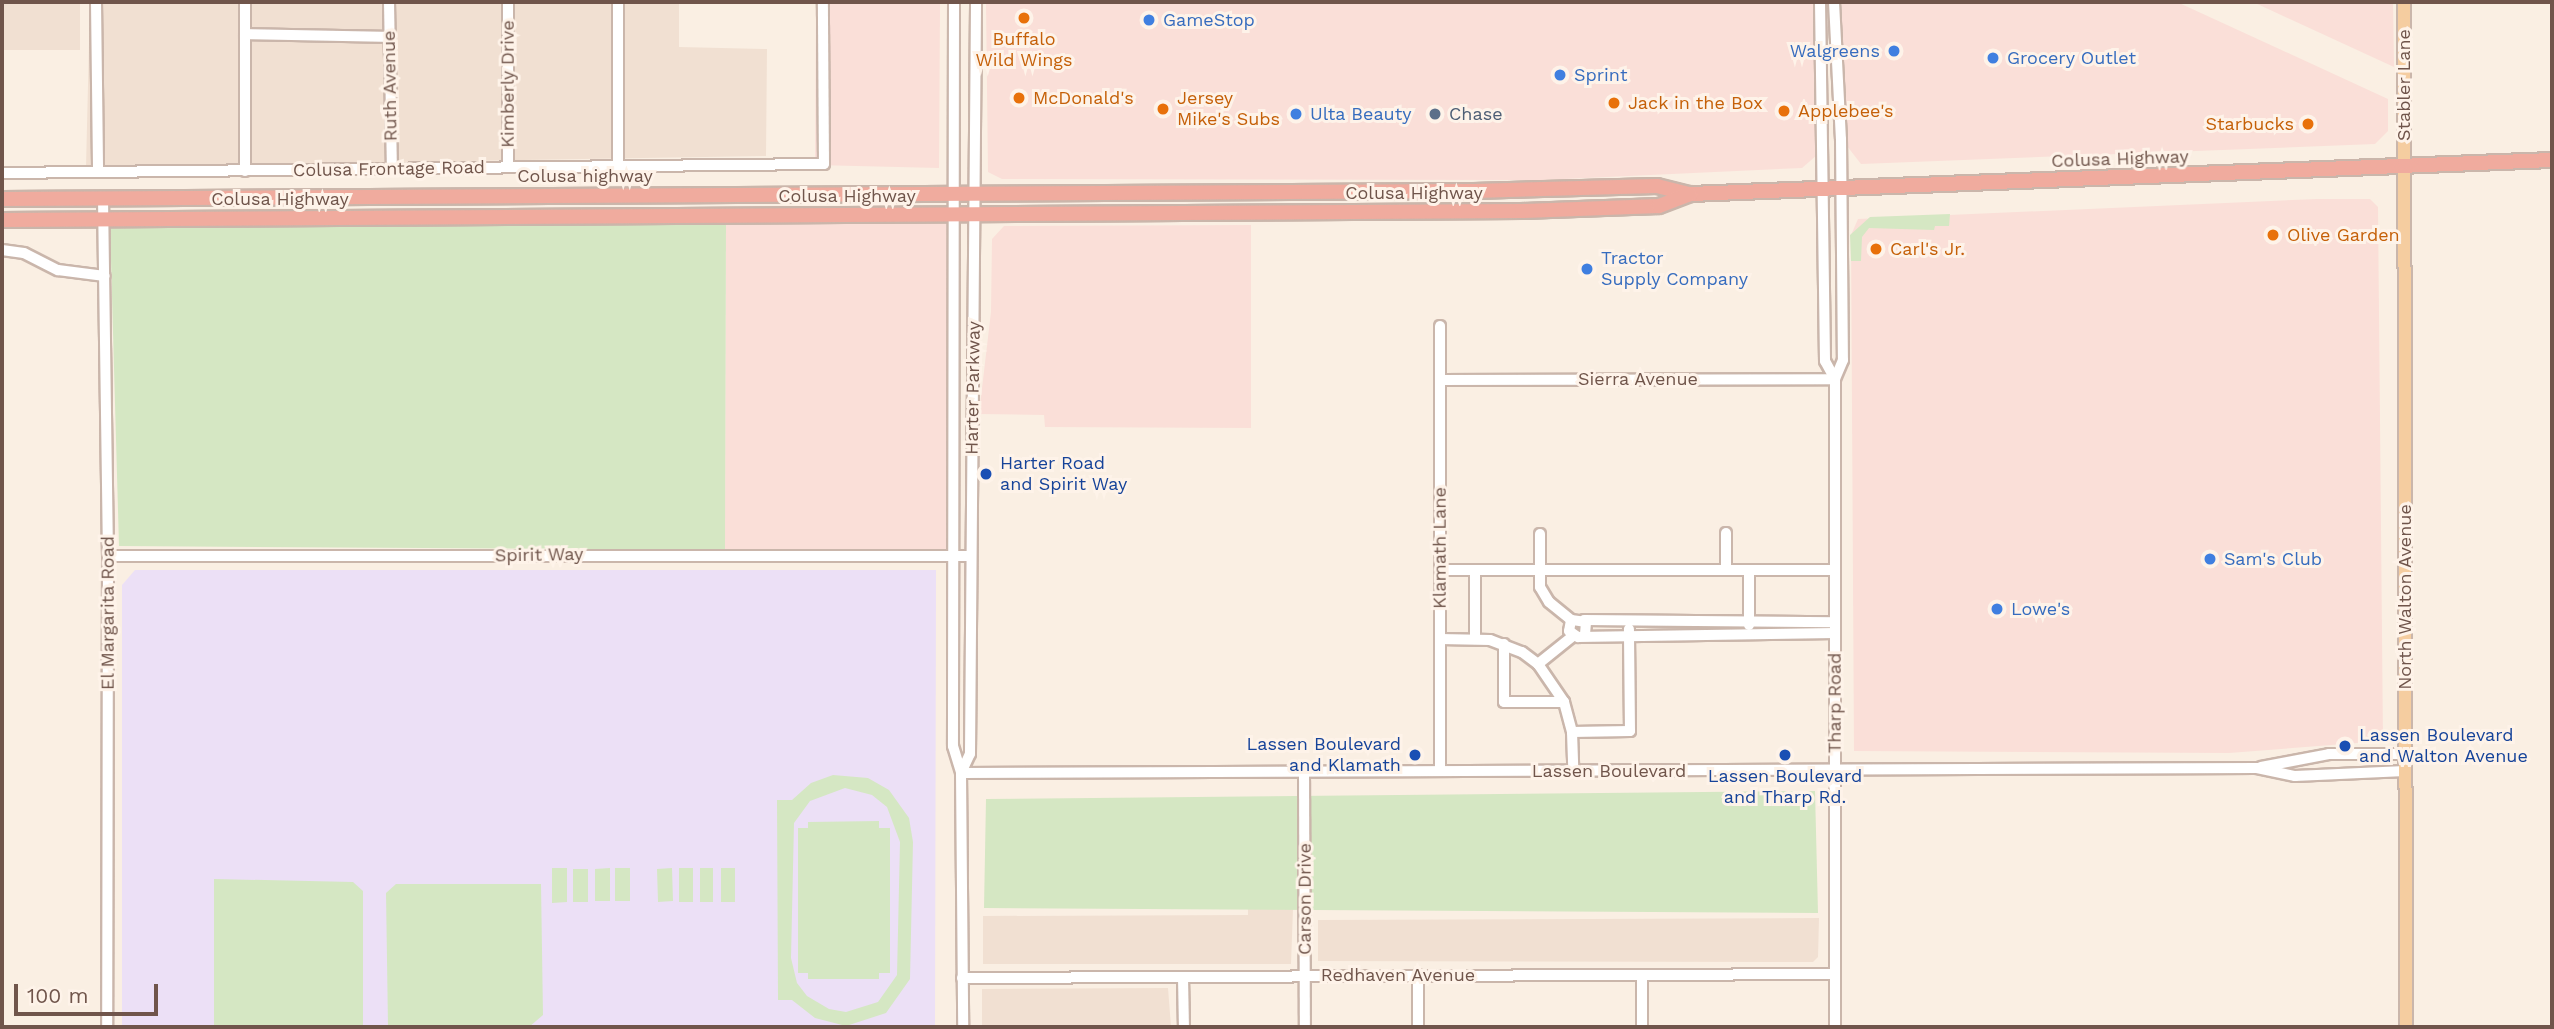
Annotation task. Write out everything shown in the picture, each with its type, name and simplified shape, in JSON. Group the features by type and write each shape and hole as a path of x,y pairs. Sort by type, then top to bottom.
{"highway":[{"name":"Colusa Highway","path":"955,193 1474,191 1657,186 1690,194 2552,160"},
{"name":"Colusa highway","path":"215,198 955,193"},
{"name":"Colusa Highway","path":"2,220 1535,211 1659,206 1690,194"},
{"name":"Colusa Highway","path":"2,199 215,198"}],"main road":[{"name":"Stabler Lane","path":"2403,2 2405,167"},
{"name":"North Walton Avenue","path":"2405,167 2406,1027"}],"street":[{"path":"96,2 98,172"},
{"path":"244,2 245,171"},
{"name":"Ruth Avenue","path":"389,2 392,170"},
{"name":"Kimberly Drive","path":"508,2 508,167"},
{"path":"618,2 618,167"},
{"name":"Colusa Frontage Road","path":"2,173 824,164 823,2"},
{"name":"Harter Parkway","path":"954,2 953,746 961,773 962,1027"},
{"name":"Harter Parkway","path":"961,773 970,754 970,556 977,214 976,2"},
{"name":"Tharp Road","path":"1820,2 1825,360 1835,379"},
{"name":"Tharp Road","path":"1834,2 1842,188 1843,360 1835,379 1835,1027"},
{"path":"245,34 389,37"},
{"name":"El Margarita Road","path":"103,198 108,556 107,1027"},
{"path":"2,250 24,253 58,270 105,276"},
{"name":"Klamath Lane","path":"1440,326 1440,771"},
{"name":"Sierra Avenue","path":"1440,380 1835,379"},
{"path":"1726,533 1726,570"},
{"path":"1540,534 1540,570 1544,595 1572,620 1749,627 1835,627"},
{"name":"Spirit Way","path":"108,556 970,556"},
{"path":"1440,570 1835,570"},
{"path":"1475,570 1475,638"},
{"path":"1749,570 1749,627"},
{"path":"1572,620 1568,628 1573,636"},
{"path":"1584,620 1584,634"},
{"path":"1572,732 1630,731 1629,621"},
{"path":"1538,664 1573,636 1584,634 1749,627"},
{"path":"1440,639 1475,638 1504,644 1538,664 1564,702 1572,732 1573,771"},
{"path":"1504,644 1504,702 1564,702"},
{"name":"Lassen Boulevard","path":"961,773 2257,768 2320,755 2406,754"},
{"name":"Lassen Boulevard","path":"2257,768 2295,776 2405,771"},
{"name":"Carson Drive","path":"1304,771 1305,1027"},
{"name":"Redhaven Avenue","path":"962,978 1835,974"},
{"path":"1418,975 1418,1027"},
{"path":"1642,975 1642,1027"},
{"path":"1183,977 1184,1027"}],"shaded area":[{"path":"2,2 80,2 80,50 2,50"},
{"path":"90,2 679,2 679,47 767,49 766,156 86,167"},
{"path":"816,2 940,2 939,168 815,165"},
{"path":"986,2 1814,2 1817,155 1802,168 1542,180 1002,179 988,172"},
{"path":"1841,2 2177,2 2388,99 2388,131 2375,144 1861,164 1847,146"},
{"path":"2253,2 2393,2 2394,67"},
{"path":"2370,199 2378,207 2383,741 2229,753 1854,751 1851,235 1858,219"},
{"path":"948,221 949,551 725,550 726,224"},
{"path":"1251,225 1251,428 1045,427 1044,415 979,414 991,312 992,239 1004,226"},
{"path":"135,570 936,570 935,1027 122,1027 122,585"},
{"path":"1248,909 1293,909 1291,964 983,964 983,916 1248,915"},
{"path":"1819,918 1818,957 1813,962 1318,961 1318,920"},
{"path":"1168,988 1171,1027 982,1027 982,989"}],"green space":[{"path":"1950,214 1949,226 1935,226 1934,230 1869,228 1862,237 1861,261 1851,261 1850,235 1870,217"},
{"path":"726,224 725,550 119,546 110,225"},
{"path":"833,775 868,778 889,790 909,818 913,842 910,979 886,1013 846,1026 815,1018 792,1000 778,1000 777,800 792,800 811,783","holes":["845,788 872,795 887,807 900,842 897,975 878,1002 846,1012 829,1009 807,996 797,983 791,958 794,823 810,801"]},
{"path":"1815,791 1818,913 984,908 986,799"},
{"path":"879,821 879,828 890,828 890,973 879,973 879,979 808,979 808,973 798,973 798,828 808,828 808,822"},
{"path":"552,868 567,868 567,902 552,903"},
{"path":"610,868 610,901 595,901 595,869"},
{"path":"615,868 630,868 630,901 615,901"},
{"path":"672,868 673,901 658,902 657,869"},
{"path":"679,868 693,868 693,902 679,902"},
{"path":"700,868 713,868 713,902 700,902"},
{"path":"721,868 735,868 735,902 721,902"},
{"path":"573,869 588,869 588,902 573,902"},
{"path":"214,879 353,882 363,891 363,1027 214,1027"},
{"path":"396,884 541,884 543,1015 529,1027 388,1027 386,893"}],"place":[{"name":"Buffalo Wild Wings","path":"1024,18"},
{"name":"GameStop","path":"1149,20"},
{"name":"Walgreens","path":"1894,51"},
{"name":"Grocery Outlet","path":"1993,58"},
{"name":"Sprint","path":"1560,75"},
{"name":"McDonald's","path":"1019,98"},
{"name":"Jack in the Box","path":"1614,103"},
{"name":"Jersey Mike's Subs","path":"1163,109"},
{"name":"Applebee's","path":"1784,111"},
{"name":"Ulta Beauty","path":"1296,114"},
{"name":"Chase","path":"1435,114"},
{"name":"Starbucks","path":"2308,124"},
{"name":"Olive Garden","path":"2273,235"},
{"name":"Carl's Jr.","path":"1876,249"},
{"name":"Tractor Supply Company","path":"1587,269"},
{"name":"Harter Road and Spirit Way","path":"986,474"},
{"name":"Sam's Club","path":"2210,559"},
{"name":"Lowe's","path":"1997,609"},
{"name":"Lassen Boulevard and Walton Avenue","path":"2345,746"},
{"name":"Lassen Boulevard and Klamath","path":"1415,755"},
{"name":"Lassen Boulevard and Tharp Rd.","path":"1785,755"}]}
